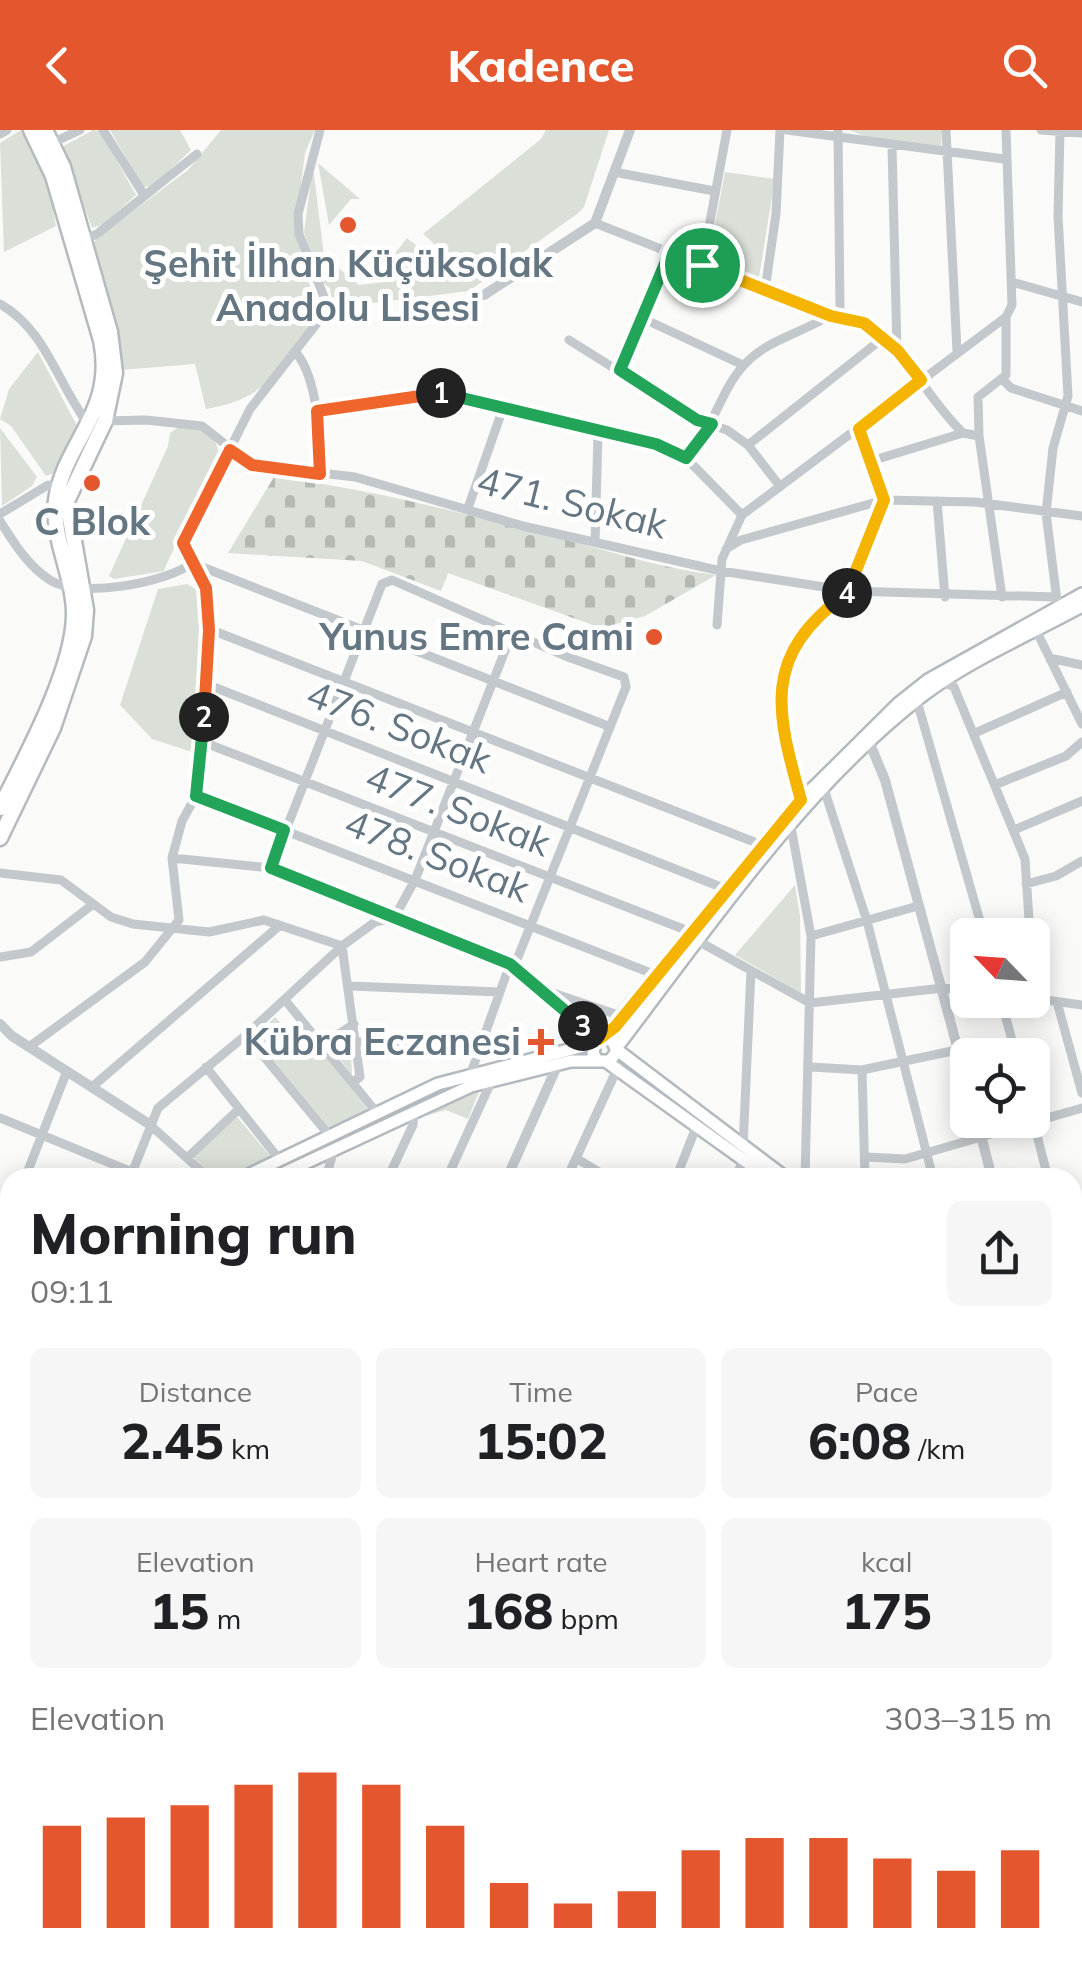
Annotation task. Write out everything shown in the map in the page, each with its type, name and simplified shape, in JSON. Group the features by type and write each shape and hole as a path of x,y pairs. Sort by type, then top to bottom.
{"main road":[{"path":"0,838 58,716 84,636 86,610 74,587 56,518 58,489 100,392 102,349 53,176 32,130"},
{"path":"0,808 42,722 71,636 74,587 67,501 106,421 112,396 114,351 49,137"},
{"path":"744,1153 593,1054 599,1040 824,789 917,700 1082,594"},
{"path":"1057,608 1081,608"},
{"path":"608,1063 726,889 801,800 920,684 1034,626"},
{"path":"289,1168 376,1113 471,1074 599,1040 617,1048 760,1168"},
{"path":"263,1168 492,1079 558,1064 608,1063"}],"street":[{"path":"0,134 7,130"},
{"path":"49,137 80,130"},
{"path":"103,130 144,195"},
{"path":"28,1047 146,962 176,930 179,920 172,858 182,821 196,796 209,630 206,588 183,543 250,409 297,354 321,318 324,297 298,234 298,214 320,130"},
{"path":"484,295 595,223 630,130"},
{"path":"702,265 726,130"},
{"path":"765,290 784,130 838,134 892,146 1004,160"},
{"path":"946,130 957,351"},
{"path":"1006,130 1004,160 1012,305 1006,317 1004,381 1010,388 1082,411"},
{"path":"1041,130 1082,133"},
{"path":"1057,608 1046,513 1053,448 1068,396 1058,216 1060,131"},
{"path":"686,458 712,424 743,366 767,347 840,310 838,134"},
{"path":"892,146 898,351"},
{"path":"83,240 197,154"},
{"path":"614,172 714,191"},
{"path":"595,223 831,316 864,323 898,351 963,434"},
{"path":"620,370 670,252"},
{"path":"1012,282 1082,302"},
{"path":"0,304 26,318 63,390 88,424"},
{"path":"717,625 726,549 742,515 1006,317"},
{"path":"642,318 743,366"},
{"path":"748,445 882,338"},
{"path":"569,340 697,420 712,424 748,445 779,485"},
{"path":"297,354 307,368 317,411 320,474"},
{"path":"1002,597 979,436 978,397 1004,381"},
{"path":"317,411 432,392 656,444 686,458 742,515"},
{"path":"468,508 502,410"},
{"name":"471. Sokak","path":"88,424 106,421 202,426 252,465 354,478 721,571 850,591 1002,597 1057,608"},
{"path":"801,800 781,729 778,702 784,672 797,644 850,591 884,500 859,429"},
{"path":"595,542 598,433"},
{"path":"871,461 963,434 979,436"},
{"path":"58,489 48,485 0,517 34,567 54,583 109,587 176,575 192,563"},
{"path":"726,549 741,540 884,500 937,501 1082,516"},
{"path":"937,501 945,597"},
{"path":"192,563 608,726"},
{"path":"271,868 328,731 382,584 392,580 624,677 626,687 500,992 471,1074"},
{"path":"1034,626 1054,659 1082,724"},
{"path":"209,630 762,845"},
{"path":"134,1168 158,1108 246,1035 342,946 375,922 394,918 415,880 512,633"},
{"path":"1054,659 1082,665"},
{"path":"943,682 952,683 975,732 1025,859 1029,918"},
{"name":"476. Sokak","path":"206,684 726,889"},
{"path":"975,732 1067,692"},
{"path":"917,700 979,918"},
{"name":"477. Sokak","path":"203,742 694,937 810,1004"},
{"path":"997,784 1066,756 1082,742"},
{"path":"870,744 885,780 954,1038"},
{"path":"824,789 867,920 931,1168"},
{"name":"478. Sokak","path":"196,796 656,976"},
{"path":"1014,830 1082,800"},
{"path":"791,827 811,936 811,1067 805,1168"},
{"path":"172,858 271,868 512,966 599,1040"},
{"path":"1026,884 1056,876 1082,861"},
{"path":"0,873 62,880 92,905 133,924 210,932 264,920 342,946"},
{"path":"0,957 31,952 92,905"},
{"path":"811,936 918,906"},
{"path":"92,1088 280,926"},
{"path":"342,946 360,1077 353,1082"},
{"path":"739,1168 744,1153 751,971"},
{"path":"350,986 500,992"},
{"path":"537,988 624,1016"},
{"path":"810,1004 950,989"},
{"path":"285,1000 376,1113"},
{"path":"1050,1001 1082,1005"},
{"path":"1057,1002 1082,1093"},
{"path":"0,1024 28,1047 150,1124 198,1168"},
{"path":"322,1045 354,1024"},
{"path":"246,1035 332,1142 328,1168"},
{"path":"0,1042 12,1036"},
{"path":"356,1042 482,1041"},
{"path":"811,1067 862,1070 950,1052"},
{"path":"571,1168 608,1063"},
{"path":"511,1168 558,1064"},
{"path":"206,1067 279,1160"},
{"path":"862,1070 865,1168"},
{"path":"29,1168 67,1071"},
{"path":"452,1168 492,1079"},
{"path":"1050,1116 1082,1108"},
{"path":"187,1158 239,1109"},
{"path":"393,1168 412,1126 414,1109"},
{"path":"0,1118 115,1168"},
{"path":"680,1168 697,1125"},
{"path":"866,1157 905,1159 975,1138"},
{"path":"982,1138 990,1168"},
{"path":"1038,1138 1045,1168"},
{"path":"576,1158 592,1168"}],"green space":[{"path":"21,130 48,184 56,226 4,252 0,143"},
{"path":"93,130 100,131 136,195 104,224 92,228 62,147"},
{"path":"110,130 180,130 191,150 153,186 143,187"},
{"path":"221,130 315,130 305,153 295,230 317,313 316,322 270,379 244,398 206,409 195,364 120,370 110,300 91,248 97,238 188,170"},
{"path":"546,130 609,130 584,207 577,214 469,291 333,308 330,288 319,280 304,232 313,166 324,256 359,285 442,275 441,252 423,234 541,139"},
{"path":"849,130 942,130 941,147 874,140"},
{"path":"318,163 360,199 351,199 329,225"},
{"path":"725,172 775,179 759,277 745,277 709,256"},
{"path":"407,238 422,250 404,272 390,260"},
{"path":"38,352 77,426 54,473 46,476 11,426 0,419 9,389"},
{"path":"183,424 213,439 218,450 212,471 164,571 114,579 109,576 168,446 170,433"},
{"path":"0,428 37,477 32,486 2,506"},
{"path":"274,477 421,504 659,565 716,575 645,616 601,628 448,573 441,591 362,561 228,553"},
{"path":"187,584 197,590 199,598 200,683 195,753 152,739 120,705 158,589"},
{"path":"795,885 800,916 801,993 735,955"},
{"path":"275,1017 288,1032 301,1024 368,1110 332,1129 328,1126 254,1038"},
{"path":"346,1034 350,1036 352,1075 331,1047"},
{"path":"481,1087 468,1119 446,1110 425,1116 422,1109"},
{"path":"412,1101 323,1149 275,1168"},
{"path":"237,1117 272,1158 250,1168 205,1168 193,1157"}],"place":[{"name":"Şehit İlhan Küçüksolak Anadolu Lisesi","path":"348,225"},
{"name":"C Blok","path":"92,483"},
{"name":"Yunus Emre Cami","path":"654,637"},
{"name":"Kübra Eczanesi","path":"541,1042"}],"route":[{"path":"670,252 702,265 831,316 864,323 898,351 921,380 859,429 884,500 850,591 836,600 797,644 784,672 778,702 781,729 801,800 615,1027 599,1039 510,964 271,868 284,830 196,796 209,630 206,588 183,543 230,450 252,465 320,474 317,411 328,408 444,393 548,422 656,444 686,458 712,424 697,420 620,370 670,252"}]}
